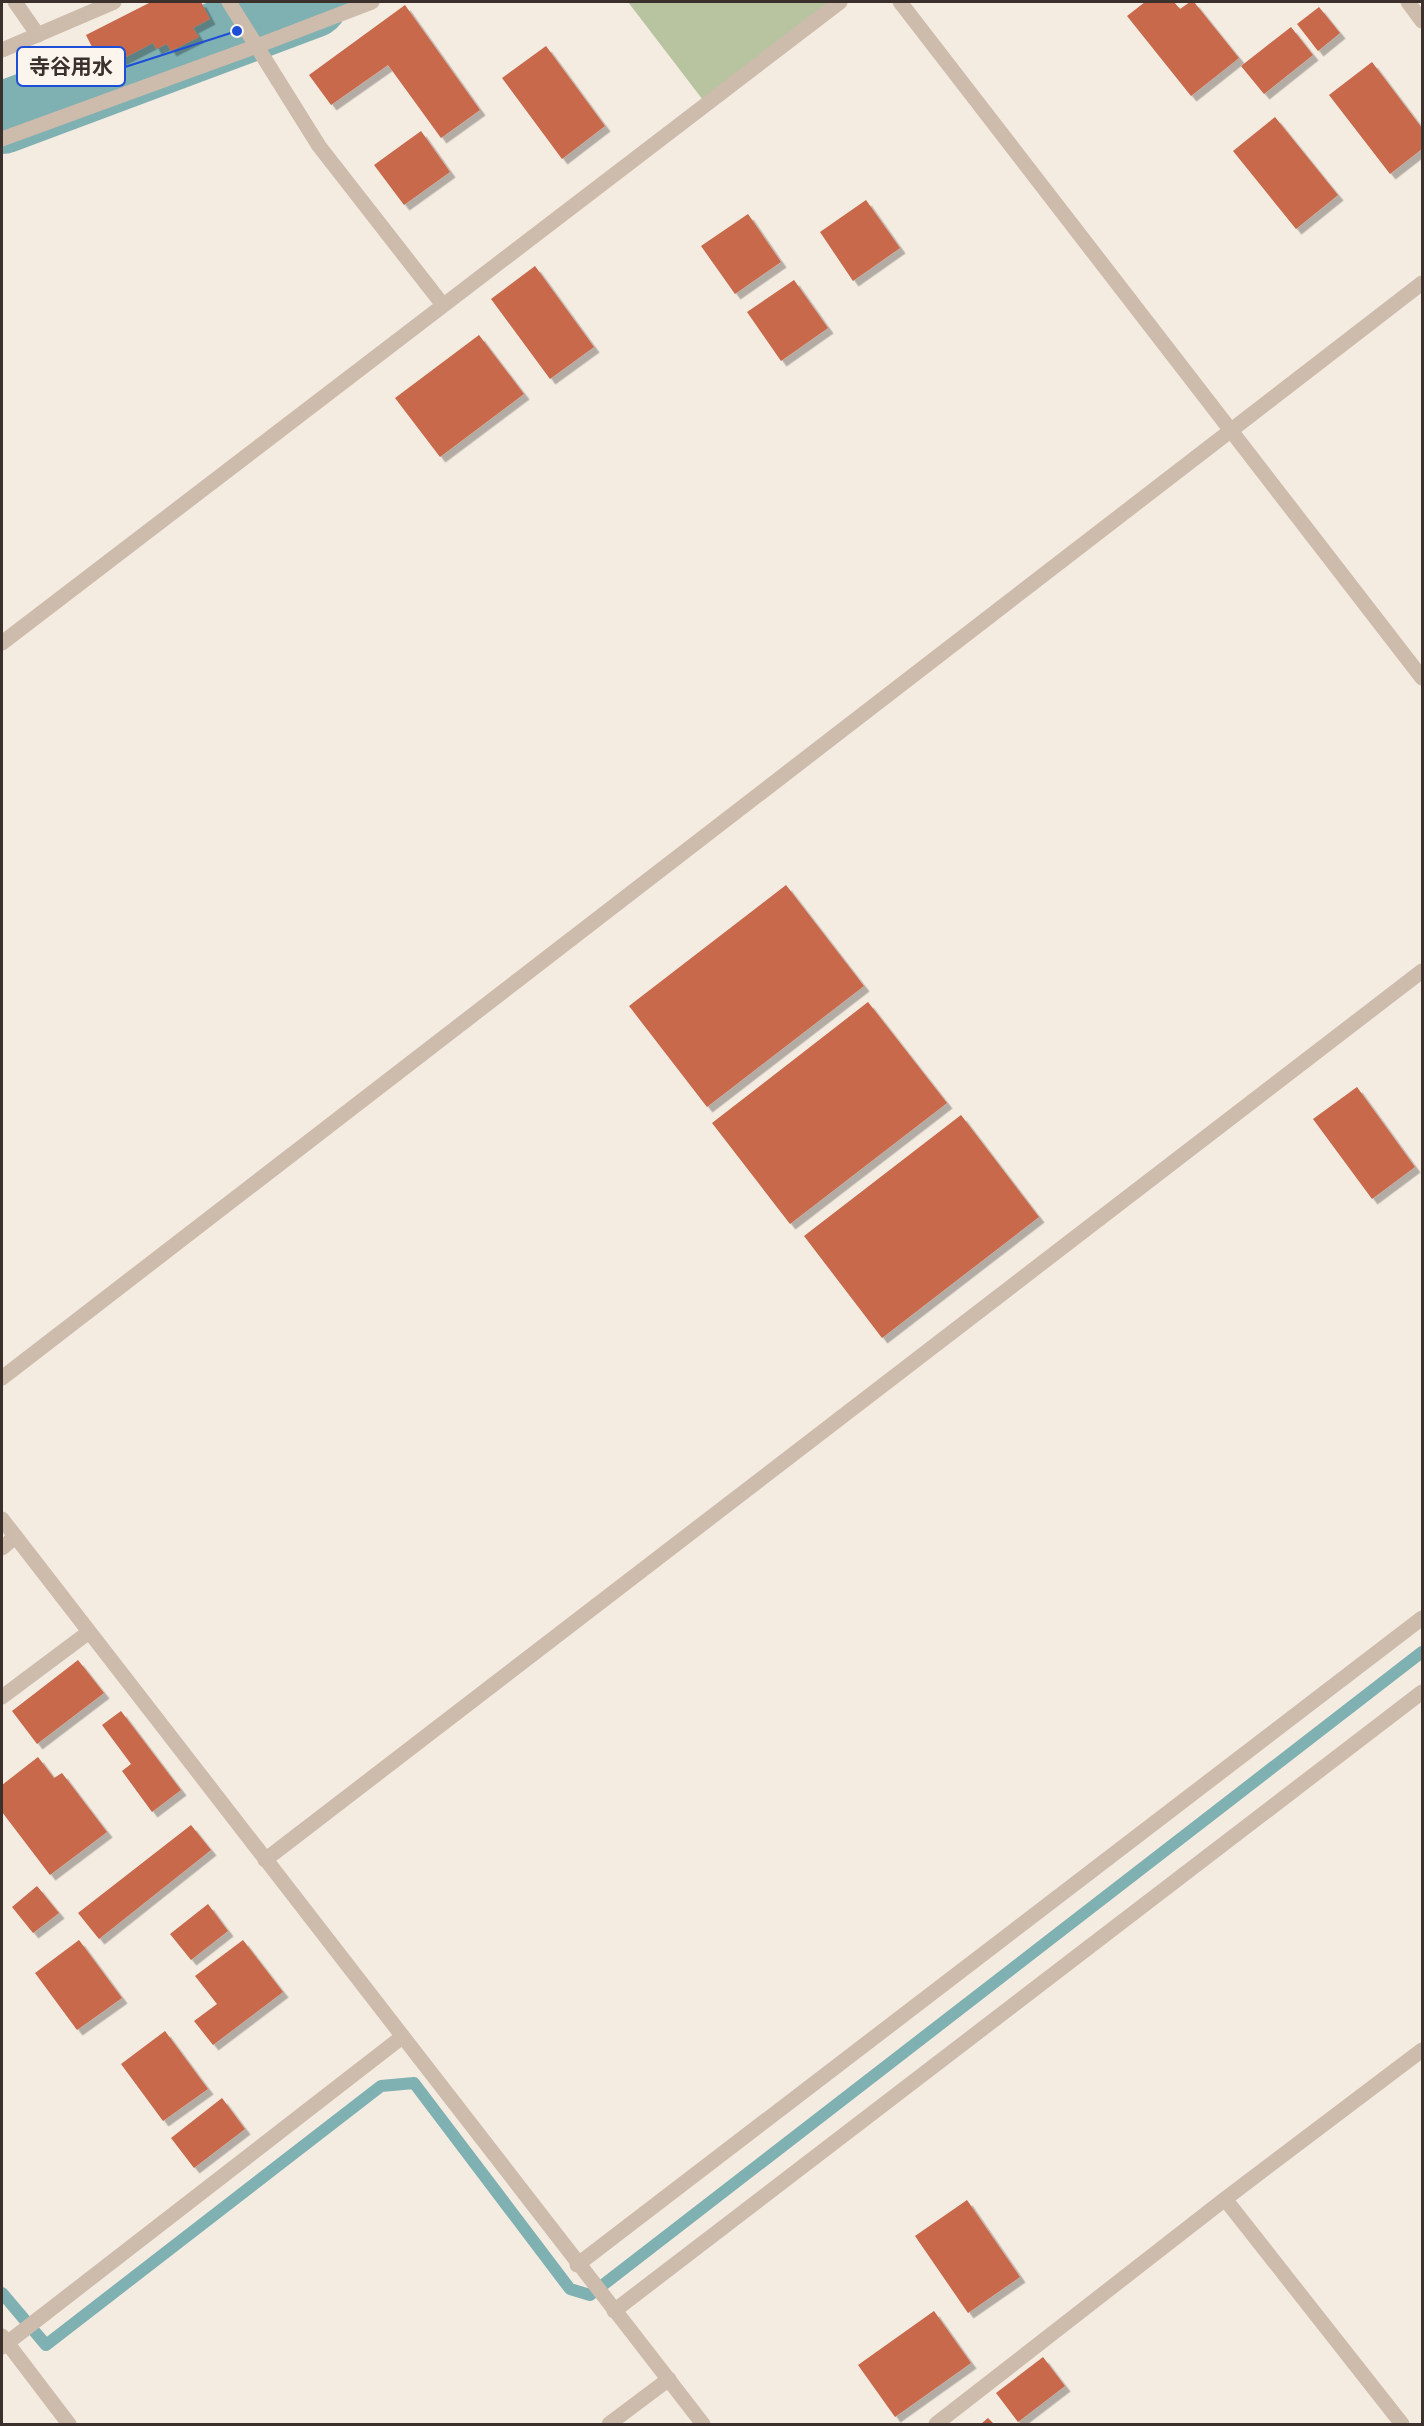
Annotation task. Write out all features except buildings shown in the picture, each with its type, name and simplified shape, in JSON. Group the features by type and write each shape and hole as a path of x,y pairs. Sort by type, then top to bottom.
{"street":[{"path":"15,2 38,35"},
{"path":"2,50 114,2"},
{"path":"229,2 319,146 443,305"},
{"path":"2,139 372,2"},
{"path":"2,643 840,2"},
{"path":"900,2 1422,678"},
{"path":"1408,2 1422,21"},
{"path":"2,1378 1422,283"},
{"path":"265,1860 1422,971"},
{"path":"2,1519 703,2424"},
{"path":"2,1548 15,1537"},
{"path":"578,2265 1422,1618"},
{"path":"2,1697 89,1632"},
{"path":"614,2312 1422,1692"},
{"path":"69,2424 3,2342 402,2037"},
{"path":"936,2424 1225,2199 1422,2050"},
{"path":"1225,2199 1402,2424"},
{"path":"609,2424 669,2379"}],"green space":[{"path":"628,2 840,2 706,104"}],"waterway":[{"path":"2,118 312,2"},
{"path":"2,2293 46,2345 381,2086 414,2083 570,2289 590,2295 1422,1652"}],"place":[{"name":"寺谷用水","path":"237,31"}]}
